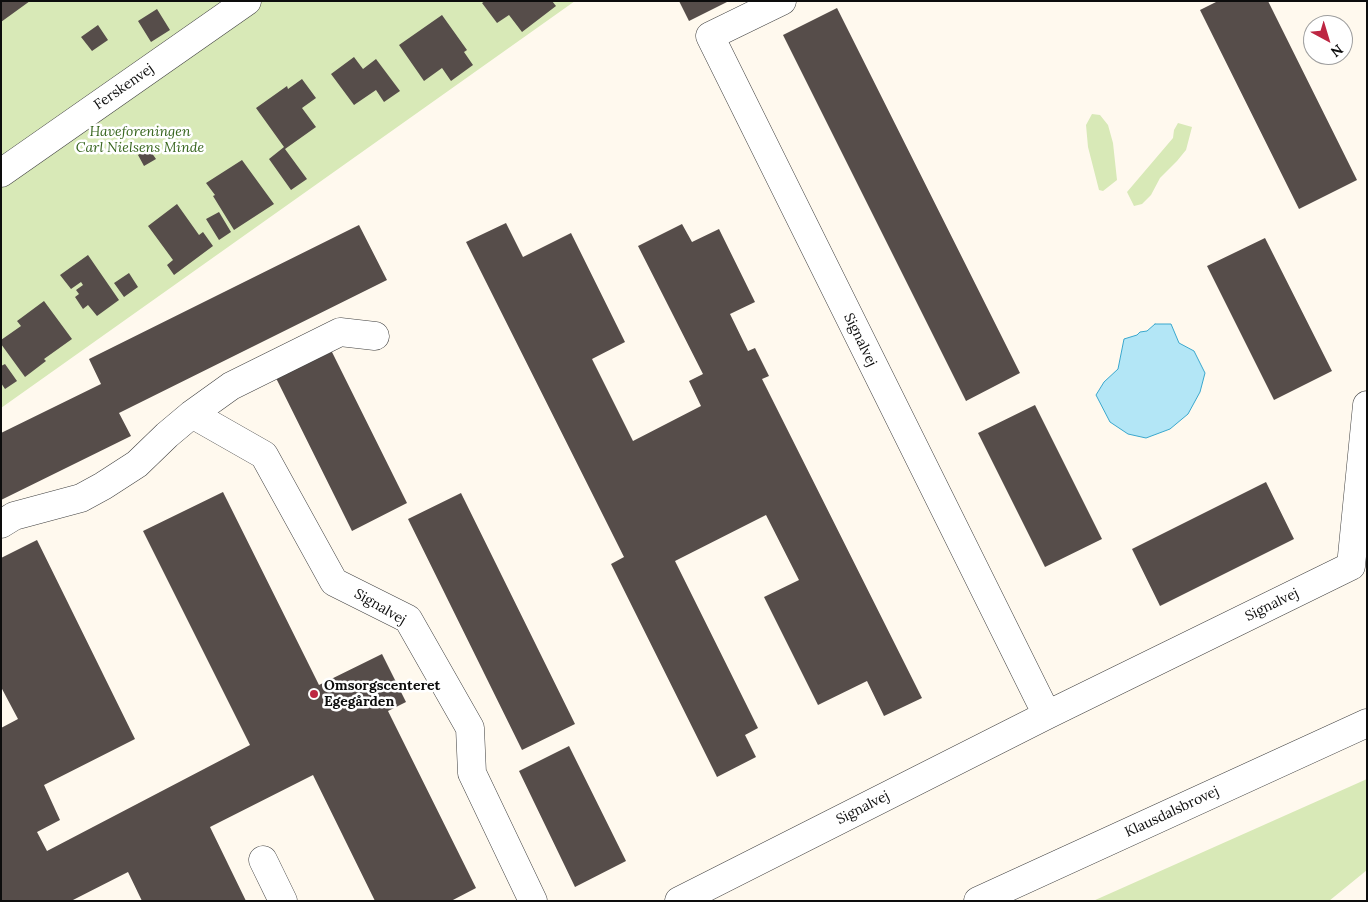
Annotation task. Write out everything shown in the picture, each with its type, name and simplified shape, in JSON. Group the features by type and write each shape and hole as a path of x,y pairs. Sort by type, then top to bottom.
{"street":[{"name":"Ferskenvej","path":"1,173 248,1"},
{"name":"Signalvej","path":"782,1 710,36 1047,715"},
{"path":"1,524 14,516 81,498 103,486 138,464 167,435 192,414 232,386 340,332 375,336"},
{"name":"Signalvej","path":"679,901 1047,715 1351,566 1367,405"},
{"name":"Signalvej","path":"192,414 264,455 334,582 408,620 470,728 472,773 533,901"},
{"name":"Klausdalsbrovej","path":"978,901 1367,723"},
{"path":"263,860 283,901"}],"green space":[{"name":"Haveforeningen Carl Nielsens Minde","path":"1,1 575,1 1,408"},
{"path":"1092,114 1100,115 1108,125 1113,143 1117,180 1103,191 1099,190 1088,147 1086,125"},
{"path":"1178,123 1192,127 1186,150 1160,178 1151,195 1142,204 1134,206 1127,192 1173,138 1174,130"},
{"path":"1367,779 1367,870 1329,901 1093,901"}],"water":[{"path":"1155,324 1171,324 1179,343 1194,351 1205,373 1200,392 1188,414 1170,429 1146,438 1128,434 1110,422 1096,395 1104,382 1118,369 1124,339 1147,331"}],"building":[{"path":"1,1 30,1 1,22"},
{"path":"485,1 552,1 556,6 522,32 509,15 497,23 482,3"},
{"path":"679,1 729,1 689,21"},
{"path":"1218,1 1268,1 1357,180 1299,209 1200,10"},
{"path":"837,8 1020,373 966,401 783,35"},
{"path":"157,9 170,30 151,42 138,21"},
{"path":"442,15 467,50 464,52 473,65 451,81 442,68 424,81 399,45"},
{"path":"98,25 108,40 92,51 81,37"},
{"path":"354,57 363,69 376,59 400,91 384,102 376,90 354,105 331,74"},
{"path":"302,79 316,98 302,108 316,127 285,149 307,179 291,190 269,159 284,147 256,108 287,86 288,89"},
{"path":"149,149 156,159 144,166 138,155"},
{"path":"242,160 274,204 234,230 213,196 215,195 206,183"},
{"path":"177,204 199,235 203,232 213,246 174,275 167,265 173,260 148,226"},
{"path":"219,212 231,232 219,240 206,219"},
{"path":"506,223 523,257 571,233 625,342 592,359 633,441 701,406 689,381 703,374 638,246 682,224 692,242 719,229 755,302 730,314 748,351 755,348 769,376 762,379 922,698 884,716 867,681 818,705 764,597 799,580 766,515 675,561 758,728 745,735 756,757 717,777 611,564 624,557 466,242"},
{"path":"359,225 387,280 119,413 131,436 1,500 1,433 101,384 89,359"},
{"path":"1265,238 1332,371 1274,400 1207,266"},
{"path":"88,255 119,300 97,316 88,305 83,309 75,297 79,294 76,290 83,285 81,282 71,289 60,275"},
{"path":"129,273 138,287 124,297 114,283"},
{"path":"44,301 72,339 44,359 46,361 25,377 1,344 1,340 21,326 17,321"},
{"path":"330,348 407,503 352,531 275,376"},
{"path":"5,364 17,381 5,389 1,383 1,366"},
{"path":"1035,405 1102,539 1045,567 978,433"},
{"path":"1266,482 1294,539 1160,606 1132,549"},
{"name":"Omsorgscenteret Egegården","path":"223,492 319,685 382,654 406,702 388,711 476,888 451,901 375,901 313,775 210,827 246,901 142,901 128,872 71,901 1,901 1,728 18,719 1,687 1,558 37,540 135,739 44,785 60,820 37,832 47,851 250,745 143,531"},
{"path":"461,493 575,724 522,750 408,519"},
{"path":"569,746 626,861 575,887 519,771"}],"place":[{"name":"Omsorgscenteret Egegården","path":"314,694"}]}
